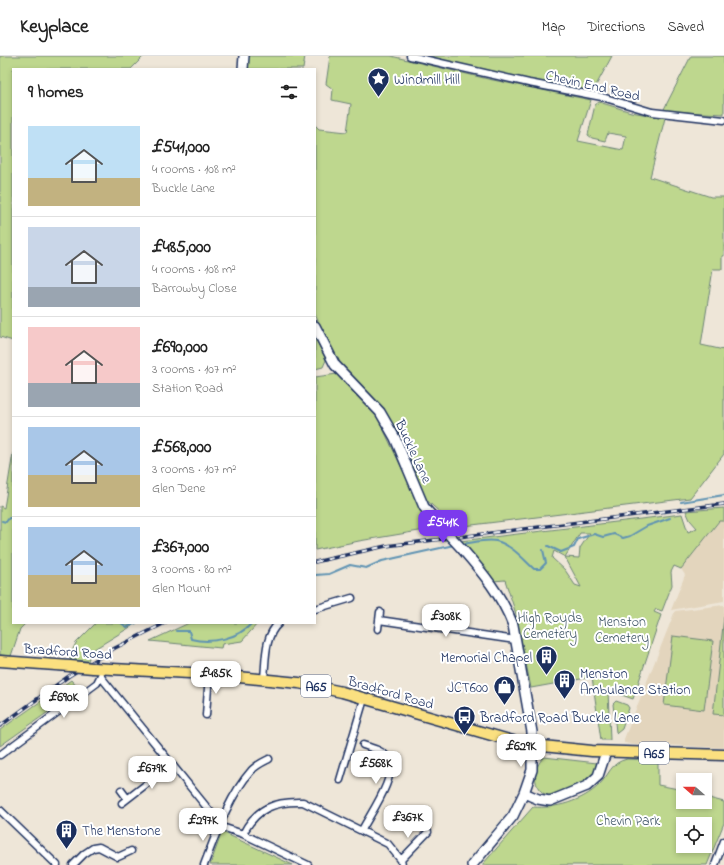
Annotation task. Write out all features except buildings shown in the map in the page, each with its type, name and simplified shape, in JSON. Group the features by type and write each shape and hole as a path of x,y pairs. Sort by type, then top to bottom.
{"main road":[{"name":"Bradford Road","path":"0,661 70,666 99,671 209,674 264,678 317,686 513,742 533,746 606,752 724,756"}],"street":[{"path":"244,56 244,68"},
{"name":"Chevin End Road","path":"410,56 529,83 602,97 652,112 724,120"},
{"name":"Buckle Lane","path":"316,328 335,365 380,412 395,438 424,507 488,578 508,612 516,640 533,746 532,770 524,793 508,823 472,865"},
{"path":"316,609 352,598"},
{"path":"378,629 380,612"},
{"path":"379,620 516,640"},
{"path":"264,678 269,638 274,628 278,624"},
{"path":"0,755 97,683 99,671"},
{"path":"99,671 171,765 213,815 219,826 243,834 308,865"},
{"path":"206,715 209,674"},
{"path":"340,780 364,699"},
{"path":"362,830 388,781 392,770 388,758 378,750 363,745"},
{"path":"524,793 538,799 550,801 587,786 598,776 606,752"},
{"path":"204,865 219,826 251,770 270,759"},
{"path":"121,790 124,801 171,765"},
{"path":"243,834 247,826 259,813 274,804 288,802 303,802 362,830 388,844 402,862 428,832"},
{"path":"0,810 57,865"},
{"path":"715,865 724,841"},
{"path":"73,865 93,848 99,847 118,857 130,851"}],"shaded area":[{"path":"719,521 724,521 724,601 671,610 685,575 681,569"},
{"path":"724,605 724,748 643,744 641,746 624,743 624,739 675,611"}],"green space":[{"path":"0,56 144,56 132,68 12,68 12,341 0,337"},
{"path":"248,56 305,56 303,68 247,68"},
{"path":"330,56 391,56 488,79 591,100 578,141 623,150 626,136 608,133 605,141 592,138 588,135 595,105 599,102 631,112 665,118 650,177 711,197 724,197 724,256 722,256 722,269 713,269 701,345 724,350 724,454 690,498 456,527 422,496 397,435 339,364 329,347 316,316 316,126 319,129 347,132 351,104 332,100 333,89 326,84"},
{"path":"427,56 612,56 593,91 519,78"},
{"path":"691,56 724,56 724,114 663,111"},
{"path":"316,339 326,360 323,367 316,369"},
{"path":"337,374 344,379 377,416 431,529 316,550 316,377"},
{"path":"12,459 12,624 25,624 20,629 11,656 0,655 0,506 4,508"},
{"path":"724,508 724,521 719,521 681,569 674,566 671,572 672,585 662,611 656,609 654,612 661,615 633,699 608,690 610,740 601,740 592,677 531,688 516,614 505,580 493,581 460,541 682,514 688,532 697,528 690,520 686,511","holes":["580,533 590,533 580,548 579,558 565,557","554,551 565,557 581,587 575,585 565,570 552,558"]},
{"path":"724,617 724,715 713,714"},
{"path":"95,624 131,624 132,626 91,651 88,661 71,660 69,657 76,643"},
{"path":"187,624 257,624 242,641 222,644 221,648 150,641"},
{"path":"673,636 713,641 704,710 664,705"},
{"path":"71,680 79,689 65,698 62,694 54,699 58,705 0,746 0,730"},
{"path":"616,701 627,705 629,708 622,729 617,733 613,704"},
{"path":"544,757 597,763 595,770 587,781 581,785 553,796 546,795 537,786 537,768"},
{"name":"Chevin Park","path":"627,759 658,760 658,785 676,789 676,809 712,809 712,799 724,802 724,823 712,853 712,817 676,817 676,853 712,853 707,865 482,865 533,807 550,807 577,800 599,785 617,763"},
{"path":"222,832 293,865 210,865"}],"waterway":[{"path":"681,502 724,495"},
{"path":"2,521 6,522 9,518 12,518"},
{"path":"548,546 561,552 574,547 578,539 594,534 603,537 614,534 623,538 630,536 647,526 670,518"},
{"path":"462,544 488,540 502,543 517,553 534,569 540,569 546,563 543,550"},
{"path":"316,575 329,574 350,565 366,568 382,561 454,545"},
{"path":"122,624 127,627 134,624"},
{"path":"176,631 189,631 191,639 207,641 224,639 232,636 239,633 251,624"}],"railway":[{"path":"316,562 386,546 724,504"},
{"path":"0,726 69,676 115,648 163,624"}],"place":[{"name":"Windmill Hill","path":"378,98"},
{"name":"Memorial Chapel","path":"547,676"},
{"name":"Menston Ambulance Station","path":"565,700"},
{"name":"JCT600","path":"504,706"},
{"name":"Bradford Road Buckle Lane","path":"464,736"},
{"name":"The Menstone","path":"67,850"}],"park label":[{"name":"High Royds Cemetery","path":"550,626"},
{"name":"Menston Cemetery","path":"622,630"}]}
